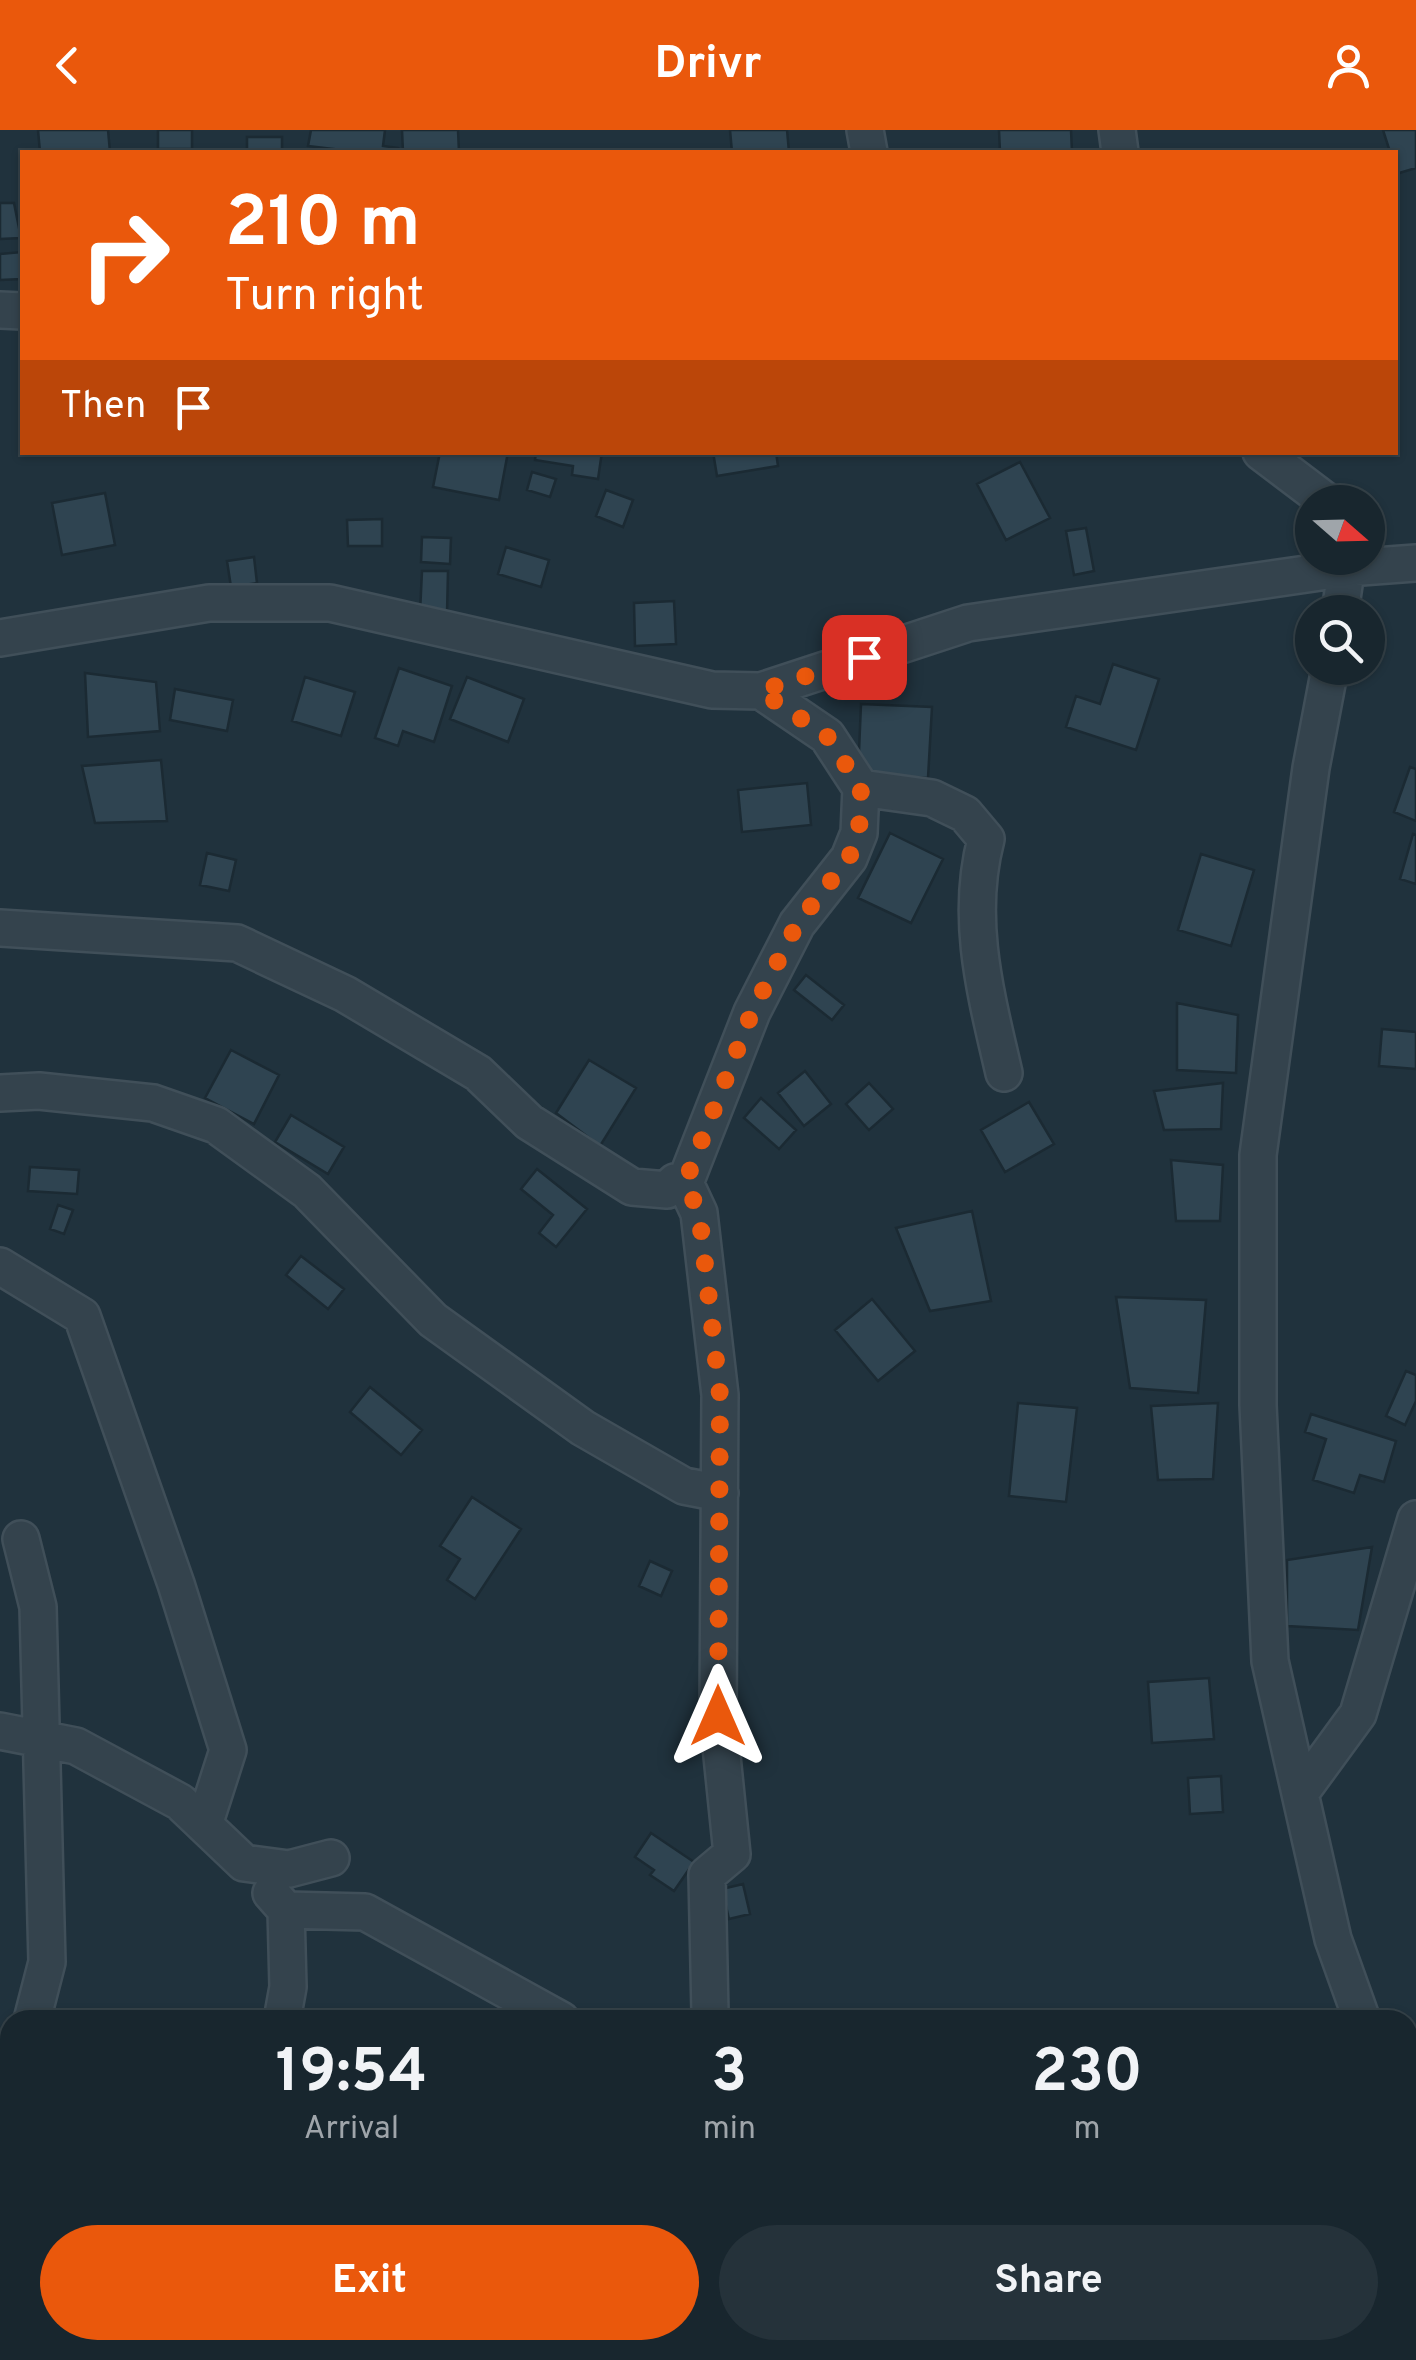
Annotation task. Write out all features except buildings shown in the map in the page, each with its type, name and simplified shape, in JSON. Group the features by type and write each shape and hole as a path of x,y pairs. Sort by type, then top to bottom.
{"street":[{"path":"1265,455 1305,485"},
{"path":"1385,562 1416,562"},
{"path":"0,638 209,603 330,603 712,690 760,691 968,623 1295,571"},
{"path":"1327,685 1311,768 1258,1154 1258,1405 1270,1661 1333,1939 1358,2010"},
{"path":"710,2010 706,1875 732,1854 718,1716 720,1395 699,1212 685,1183 752,1012 797,924 849,858 859,832 861,788 827,736 760,691"},
{"path":"861,788 932,798 965,814 986,839 979,866 978,960 1004,1074"},
{"path":"0,928 237,944 346,994 478,1074 529,1122 632,1187 667,1190 675,1182 685,1183"},
{"path":"0,1093 39,1091 154,1103 216,1124 307,1191 433,1320 583,1428 684,1486 720,1493"},
{"path":"0,1266 82,1316 176,1584 228,1750 204,1826"},
{"path":"1302,1792 1358,1714 1416,1519"},
{"path":"22,1539 38,1607 47,1962 35,2010"},
{"path":"0,1731 76,1746 180,1802 244,1863 286,1910 288,1987 284,2010"},
{"path":"244,1863 289,1869 331,1858"},
{"path":"286,1910 365,1912 543,2010"}],"route":[{"path":"718,1716 720,1395 699,1212 685,1183 752,1012 797,924 849,858 859,832 861,788 827,736 760,691 864,657"}]}
